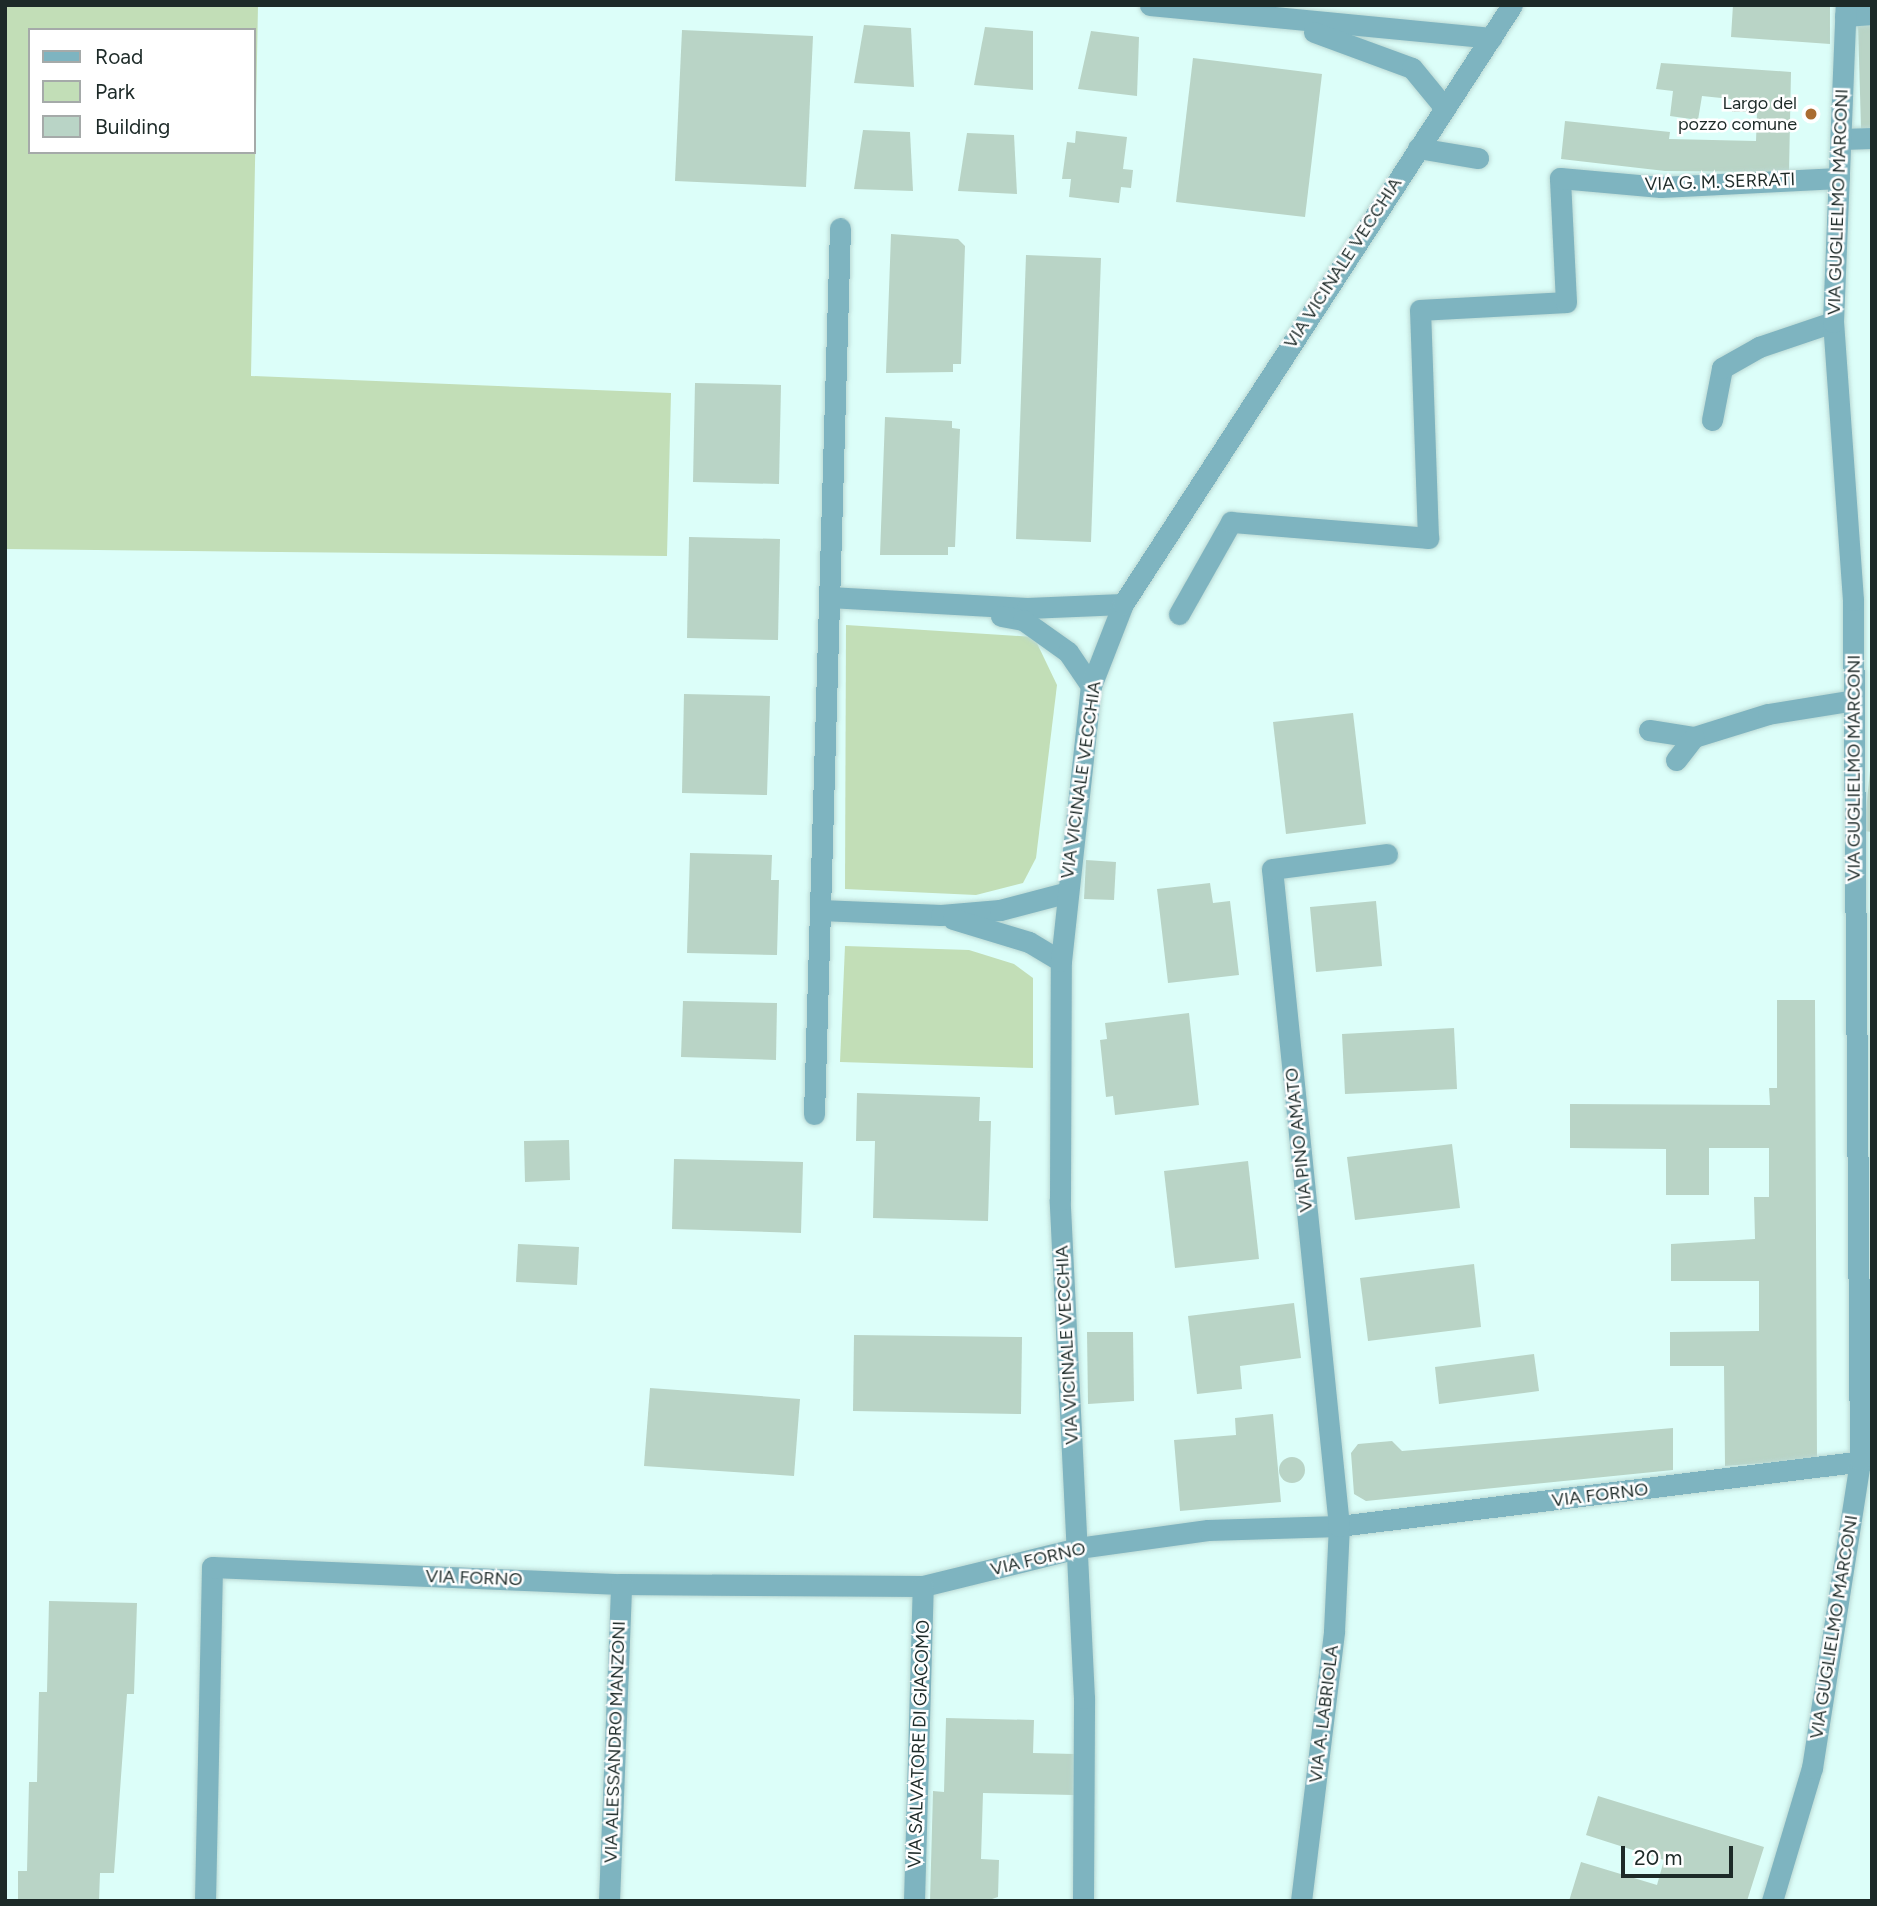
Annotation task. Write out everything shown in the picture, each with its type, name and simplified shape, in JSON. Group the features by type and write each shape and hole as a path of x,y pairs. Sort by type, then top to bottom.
{"street":[{"name":"VIA VICINALE VECCHIA","path":"1083,1901 1077,1548 1060,1199 1061,961 1065,893 1091,687 1123,604 1512,5"},
{"path":"1155,6 1491,38"},
{"path":"1155,6 1331,35 1412,68 1444,107"},
{"path":"1846,11 1872,14"},
{"name":"VIA GUGLIELMO MARCONI","path":"1773,1901 1812,1768 1866,1460 1854,700 1862,602 1833,322 1846,11"},
{"path":"1842,139 1872,138"},
{"path":"1418,148 1478,158"},
{"name":"VIA G. M. SERRATI","path":"1179,614 1231,522 1428,538 1420,310 1566,302 1560,178 1661,187 1839,178"},
{"path":"814,1114 840,228"},
{"path":"1712,420 1723,368 1759,347 1833,322"},
{"path":"829,597 944,606 1123,604"},
{"path":"944,606 1023,620 1068,652 1091,687"},
{"path":"1649,730 1694,737 1768,714 1854,700"},
{"path":"1676,760 1694,737"},
{"name":"VIA PINO AMATO","path":"1339,1526 1272,869 1387,854"},
{"path":"820,910 941,915 1000,910 1065,893"},
{"path":"941,915 1029,942 1061,961"},
{"name":"VIA FORNO","path":"205,1901 212,1567 621,1584 923,1586 1077,1548 1208,1530 1339,1526 1866,1460"},
{"name":"VIA A. LABRIOLA","path":"1301,1901 1334,1631 1339,1526"},
{"name":"VIA ALESSANDRO MANZONI","path":"609,1901 621,1584"},
{"name":"VIA SALVATORE DI GIACOMO","path":"914,1901 923,1586"}],"green space":[{"path":"5,5 258,5 256,111 256,28 28,28 28,154 255,154 251,376 671,393 667,556 5,549"},
{"path":"846,625 1034,637 1057,685 1036,858 1023,883 976,895 845,889"},
{"path":"845,946 969,950 1014,964 1033,978 1033,1068 840,1062"}],"building":[{"path":"1733,5 1830,5 1830,44 1731,37"},
{"path":"1872,23 1872,128 1861,128 1858,24"},
{"path":"864,25 911,28 914,87 854,83"},
{"path":"985,27 1033,31 1033,90 974,85"},
{"path":"682,30 813,36 806,187 675,181"},
{"path":"1091,31 1139,37 1137,96 1078,89"},
{"path":"1193,58 1322,74 1305,217 1176,202"},
{"path":"1661,63 1791,72 1789,172 1665,171 1561,159 1565,121 1670,132 1669,139 1756,141 1757,112 1732,112 1731,99 1702,96 1698,120 1670,116 1673,91 1656,89"},
{"path":"863,130 910,132 913,191 854,189"},
{"path":"1076,131 1127,137 1123,169 1133,170 1131,188 1121,187 1119,203 1069,197 1071,179 1062,179 1067,142 1075,143"},
{"path":"967,133 1014,135 1017,194 958,191"},
{"path":"891,234 958,239 965,246 961,364 953,364 953,372 886,373"},
{"path":"1026,255 1101,258 1091,542 1016,539"},
{"path":"695,383 781,385 779,484 693,482"},
{"path":"885,417 952,421 952,428 960,429 955,547 948,547 948,555 880,555"},
{"path":"689,537 780,539 778,640 687,638"},
{"path":"684,694 770,696 767,795 682,793"},
{"path":"1353,713 1366,824 1286,834 1273,722"},
{"path":"1872,771 1872,832 1864,831"},
{"path":"690,853 772,855 771,880 779,880 777,955 687,953"},
{"path":"1086,860 1116,862 1114,900 1084,899"},
{"path":"1210,883 1213,903 1230,901 1239,975 1168,983 1157,889"},
{"path":"1376,901 1382,966 1316,972 1310,907"},
{"path":"1777,1000 1815,1000 1817,1459 1725,1466 1724,1366 1670,1366 1670,1332 1759,1331 1759,1281 1671,1281 1671,1244 1755,1239 1754,1197 1769,1197 1769,1148 1709,1148 1709,1195 1666,1195 1666,1149 1570,1148 1570,1104 1770,1105 1769,1088 1777,1088"},
{"path":"683,1001 777,1003 776,1060 681,1057"},
{"path":"1189,1013 1199,1105 1115,1115 1113,1096 1106,1097 1100,1040 1107,1039 1105,1023"},
{"path":"1454,1028 1457,1089 1345,1094 1342,1034"},
{"path":"857,1093 980,1097 979,1121 991,1121 988,1221 873,1218 875,1141 856,1141"},
{"path":"569,1140 570,1180 525,1182 524,1141"},
{"path":"1452,1144 1460,1208 1355,1220 1347,1157"},
{"path":"674,1159 803,1162 801,1233 672,1229"},
{"path":"1248,1161 1259,1259 1175,1268 1164,1171"},
{"path":"518,1244 579,1247 577,1285 516,1282"},
{"path":"1474,1264 1481,1327 1368,1341 1360,1278"},
{"path":"1294,1303 1301,1358 1240,1366 1242,1389 1197,1394 1188,1316"},
{"path":"1087,1332 1133,1332 1134,1401 1088,1404"},
{"path":"854,1335 1022,1337 1021,1414 853,1411"},
{"path":"1534,1354 1539,1391 1439,1404 1435,1367"},
{"path":"650,1388 800,1399 794,1476 644,1466"},
{"path":"1273,1414 1281,1502 1180,1511 1174,1440 1236,1435 1235,1418"},
{"path":"1673,1428 1673,1470 1366,1501 1354,1494 1351,1453 1358,1444 1392,1441 1402,1451"},
{"path":"1292,1457 1301,1461 1305,1470 1301,1479 1292,1483 1283,1479 1279,1470 1283,1461"},
{"path":"49,1601 137,1603 134,1694 127,1694 114,1873 100,1873 99,1901 18,1901 18,1871 27,1871 29,1782 37,1782 39,1692 47,1692"},
{"path":"946,1718 1034,1720 1033,1753 1075,1754 1074,1795 983,1793 981,1859 999,1860 998,1897 986,1901 930,1901 933,1791 944,1792"},
{"path":"1598,1796 1764,1847 1747,1901 1569,1901 1581,1862 1657,1885 1664,1860 1586,1835"}],"place":[{"name":"Largo del pozzo comune","path":"1811,114"}]}
